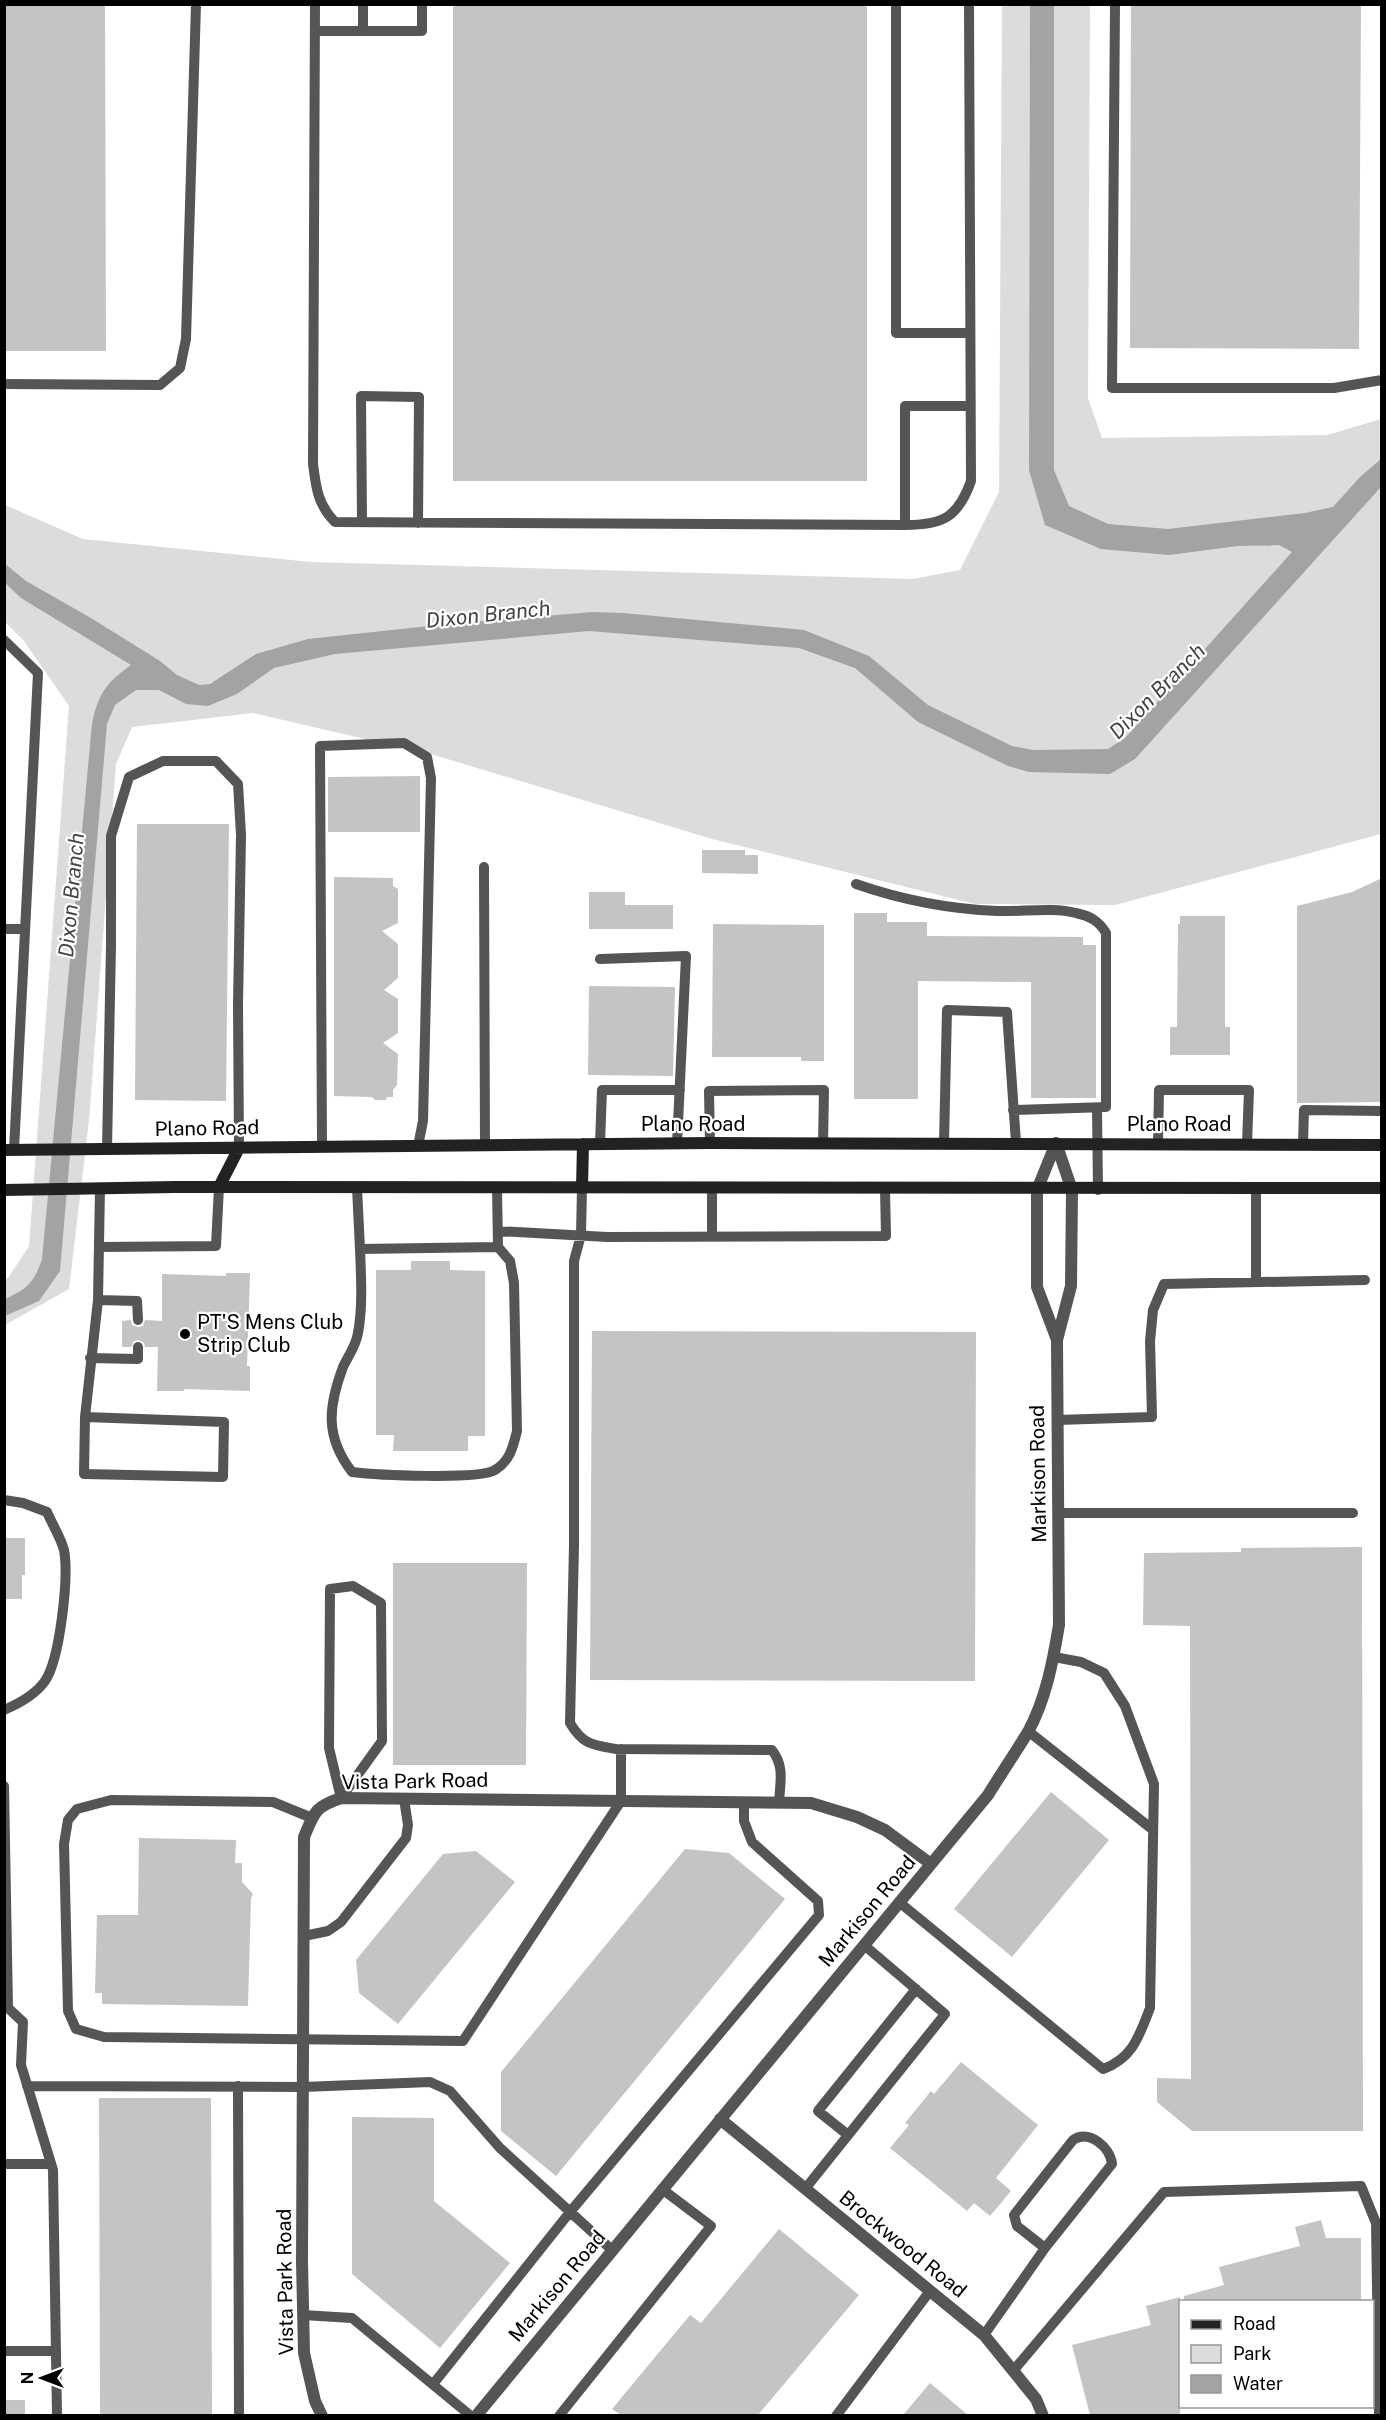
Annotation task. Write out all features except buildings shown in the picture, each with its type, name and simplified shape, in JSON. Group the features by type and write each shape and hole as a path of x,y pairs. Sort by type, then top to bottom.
{"main road":[{"name":"Plano Road","path":"9,1150 710,1143 1382,1145"},
{"path":"582,1188 583,1144"},
{"path":"219,1187 239,1148"},
{"path":"4,1190 219,1187 1037,1190 1382,1188"}],"street":[{"name":"Markison Road","path":"1056,1143 1037,1190 1037,1287 1057,1340"},
{"name":"Markison Road","path":"473,2415 988,1795 1028,1731 1054,1657 1059,1625 1057,1340 1071,1286 1072,1190 1056,1143"},
{"name":"Vista Park Road","path":"322,2415 315,2401 304,2353 303,2315 304,1837 312,1818 321,1805 341,1798 811,1803 857,1817 885,1830 931,1864"},
{"name":"Brockwood Road","path":"720,2119 984,2335 1036,2399 1043,2415"}],"lane":[{"path":"4,384 160,385 180,368 186,339 196,4"},
{"path":"315,4 313,464 318,498 325,513 335,522 905,525 932,525 949,515 963,503 971,482 969,4"},
{"path":"363,4 363,32"},
{"path":"315,32 422,32 422,4"},
{"path":"896,4 896,333 970,333"},
{"path":"1115,4 1112,388 1334,388 1382,381"},
{"path":"362,522 361,396 419,397 418,523"},
{"path":"905,525 905,406 970,406"},
{"path":"4,640 38,673 24,929 10,1093 9,1150"},
{"path":"322,1147 320,746 405,743 427,757 431,778 423,1121 418,1146"},
{"path":"107,1149 111,836 129,777 163,761 216,761 238,784 241,835 238,1005 239,1148"},
{"path":"484,867 485,1146"},
{"path":"856,884 920,902 996,911 1074,912 1091,917 1100,924 1106,933 1106,1107 1014,1110"},
{"path":"4,929 24,929"},
{"path":"600,959 686,956 678,1144"},
{"path":"944,1143 947,1010 1007,1012 1016,1143"},
{"path":"600,1144 602,1090 680,1090"},
{"path":"710,1143 709,1091 824,1090 823,1144"},
{"path":"1158,1144 1159,1090 1249,1090 1247,1144"},
{"path":"1097,1107 1098,1190"},
{"path":"1303,1144 1304,1110 1382,1111"},
{"path":"100,1247 216,1246 219,1187"},
{"path":"85,1417 224,1422 223,1478 84,1474 85,1417 98,1300 100,1188"},
{"path":"357,1188 360,1249 358,1334 331,1405 333,1433 339,1455 352,1472 375,1475 471,1475 494,1471 511,1455 517,1431 514,1283 510,1261 498,1247 497,1188"},
{"path":"582,1188 581,1235 574,1261 574,1533 570,1724 579,1738 597,1746 621,1749 772,1750 780,1760 781,1767 779,1803"},
{"path":"712,1189 712,1235"},
{"path":"498,1231 581,1235 886,1236 885,1189"},
{"path":"1256,1189 1256,1282"},
{"path":"360,1249 498,1247"},
{"path":"1057,1420 1152,1417 1150,1341 1153,1310 1164,1284 1365,1280"},
{"path":"98,1300 137,1301 138,1320"},
{"path":"90,1358 138,1359 138,1347"},
{"path":"4,1500 23,1503 47,1512 64,1550 64,1588 59,1644 45,1681 19,1703 4,1710"},
{"path":"1058,1513 1353,1513"},
{"path":"353,1586 381,1603 382,1741 341,1798 329,1748 330,1589 353,1586"},
{"path":"899,1902 1103,2068 1118,2064 1136,2043 1150,2008 1154,1784 1125,1706 1104,1673 1081,1662 1054,1657"},
{"path":"1028,1731 1152,1829"},
{"path":"312,1818 273,1802 111,1800 77,1809 69,1820 64,1844 69,2012 76,2029 104,2037 463,2041 621,1801 621,1749"},
{"path":"4,1786 8,2008 23,2022 21,2066 53,2170 57,2415"},
{"path":"304,1936 336,1928 406,1838 408,1825 404,1799"},
{"path":"434,2383 570,2212 819,1915 818,1901 752,1842 744,1821 744,1802"},
{"path":"805,2189 945,2014 864,1945"},
{"path":"848,2135 818,2111 916,1989"},
{"path":"27,2086 303,2087 430,2082 450,2091 500,2148 612,2250"},
{"path":"238,2086 240,2415"},
{"path":"984,2335 1045,2248 1112,2164 1109,2152 1088,2136 1080,2136 1072,2140 1014,2215 1017,2226 1045,2248"},
{"path":"4,2164 51,2164"},
{"path":"1014,2371 1164,2192 1361,2186 1376,2223 1379,2415"},
{"path":"559,2415 711,2226 662,2189"},
{"path":"836,2415 930,2291"},
{"path":"303,2315 352,2318 473,2415"},
{"path":"4,2351 56,2351"}],"green space":[{"path":"1002,5 1090,5 1088,398 1102,438 1327,435 1381,419 1381,834 1115,905 975,904 712,839 434,755 253,713 132,727 116,764 89,1120 69,1289 5,1325 5,1278 8,1278 29,1246 69,706 24,641 5,622 5,505 83,539 311,562 913,579 960,570 999,492"}],"water":[{"path":"1030,5 1054,5 1054,470 1069,506 1108,524 1168,529 1305,513 1333,507 1360,477 1381,459 1381,487 1135,759 1110,774 1029,772 1008,766 918,722 855,668 799,648 589,631 335,654 274,668 237,694 208,706 186,704 159,690 136,690 115,705 107,724 60,1271 39,1301 5,1316 5,1299 19,1292 33,1280 42,1259 92,724 104,690 131,665 21,598 5,583 4,563 26,581 91,618 160,661 177,675 199,685 210,684 256,654 308,639 457,623 593,612 623,613 804,630 869,656 928,705 1012,746 1033,750 1108,749 1125,738 1292,552 1279,545 1238,546 1169,555 1101,549 1045,525 1029,470"}],"place":[{"name":"PT'S Mens Club Strip Club","path":"185,1334"}],"water label":[{"name":"Dixon Branch","path":"488,614"},
{"name":"Dixon Branch","path":"1157,691"},
{"name":"Dixon Branch","path":"71,895"}]}
